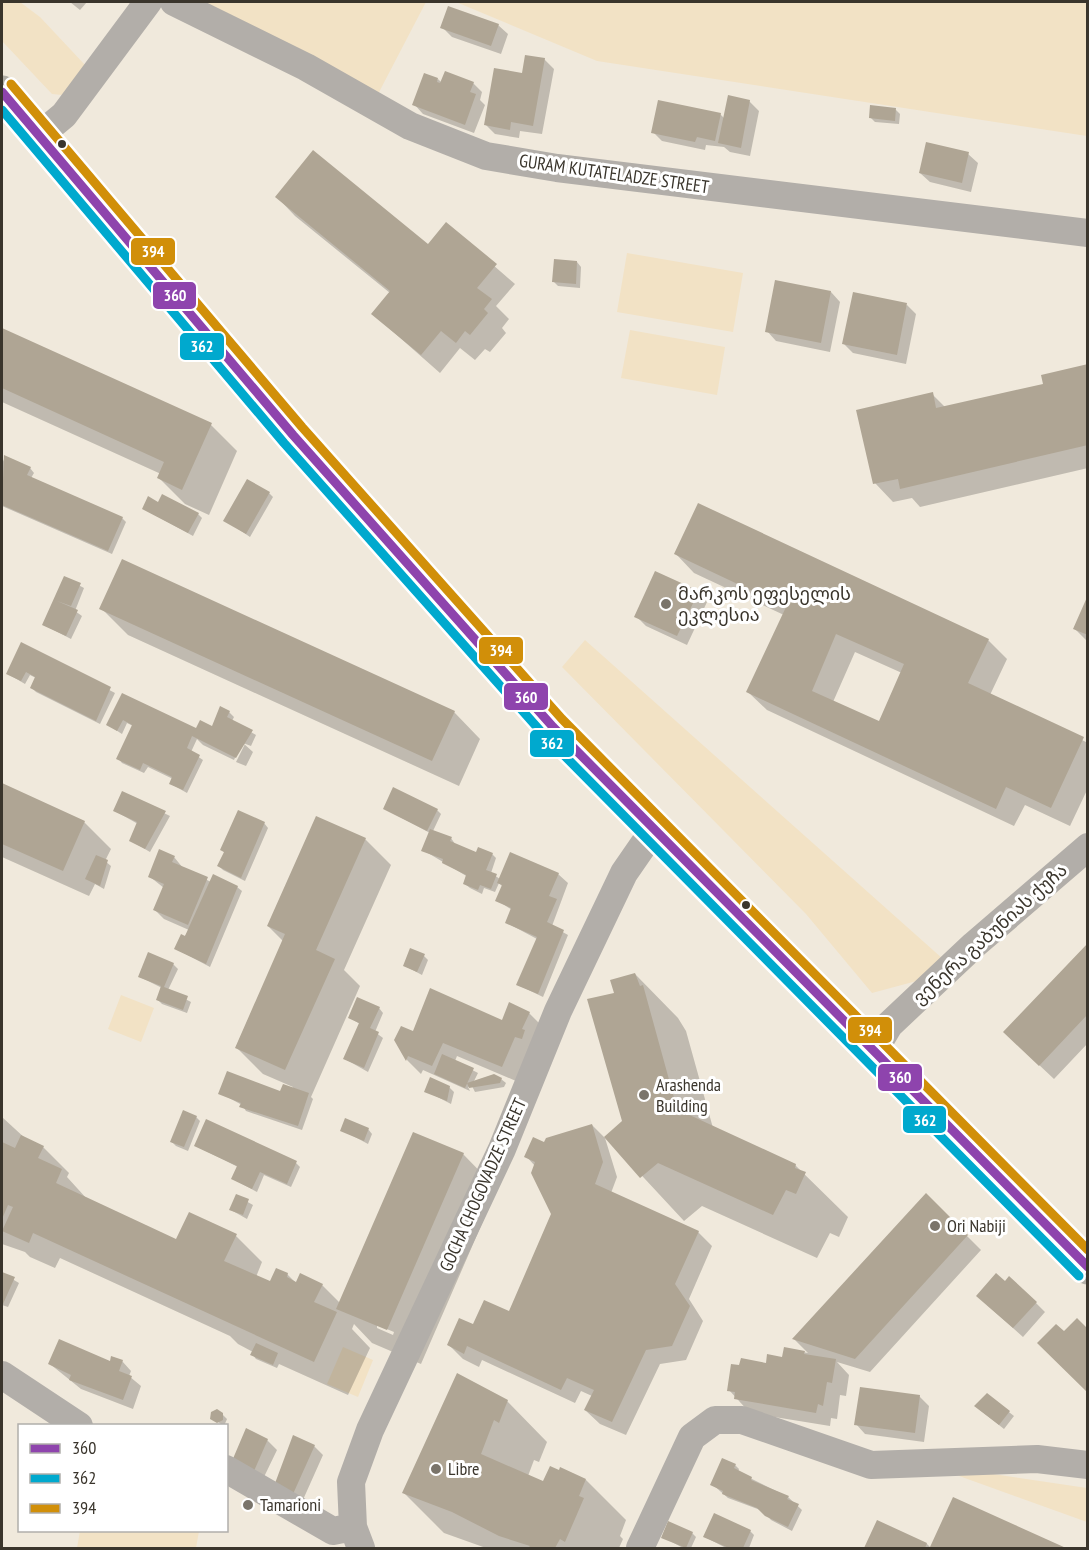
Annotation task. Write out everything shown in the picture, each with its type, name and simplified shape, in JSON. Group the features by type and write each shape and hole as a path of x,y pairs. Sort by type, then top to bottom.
{"main road":[{"path":"2,92 293,435 553,727 653,831 1088,1268"}],"street":[{"path":"40,135 64,115 148,2"},
{"name":"GURAM KUTATELADZE STREET","path":"174,2 306,67 410,126 486,156 557,168 1088,234"},
{"name":"GOCHA CHOGOVADZE STREET","path":"357,1538 351,1482 370,1430 502,1149 563,1001 624,873 653,831"},
{"name":"ვენერა გაბუნიას ქუჩა","path":"873,1052 889,1025 974,945 1088,847"},
{"path":"2,1375 77,1424"},
{"path":"640,1548 692,1437 715,1420 742,1420 871,1465 1037,1460 1088,1465"},
{"path":"228,1470 333,1531 357,1538"}],"shaded area":[{"path":"2,2 20,2 40,17 86,66 62,95 52,94 2,41"},
{"path":"195,2 426,2 377,96"},
{"path":"456,2 1087,2 1087,136 597,61"},
{"path":"627,253 743,273 733,332 617,312"},
{"path":"630,330 725,347 717,395 621,378"},
{"path":"585,640 943,959 924,979 872,993 806,914 562,667"},
{"path":"121,995 154,1008 141,1042 108,1029"},
{"path":"343,1347 373,1360 358,1397 327,1384"},
{"path":"926,1464 1087,1488 1087,1522"},
{"path":"80,1532 199,1532 196,1548 77,1548"}],"building":[{"path":"448,6 499,24 491,46 440,28"},
{"path":"525,55 545,58 533,126 511,122 510,130 484,125 494,68 522,73"},
{"path":"445,71 474,82 470,92 476,94 465,125 412,105 424,73 438,78 437,82 440,83"},
{"path":"728,95 750,100 741,148 718,143"},
{"path":"658,100 721,113 715,141 697,137 695,142 651,133"},
{"path":"870,105 896,108 895,121 869,118"},
{"path":"926,142 969,152 962,183 919,173"},
{"path":"313,150 428,244 446,222 497,264 477,288 492,299 484,309 488,313 470,335 465,331 456,343 441,331 421,355 371,314 390,291 275,197"},
{"path":"554,259 577,261 576,284 552,282"},
{"path":"775,280 831,291 821,343 765,332"},
{"path":"853,292 907,303 897,355 842,344"},
{"path":"2,328 212,423 182,490 157,478 164,462 2,388"},
{"path":"1088,364 1088,445 900,489 898,479 873,484 856,410 933,392 936,408 1043,384 1041,375"},
{"path":"4,455 31,467 27,475 123,517 108,551 2,505"},
{"path":"247,479 270,492 246,534 223,521"},
{"path":"162,494 199,513 188,533 142,509 148,496 158,502"},
{"path":"698,503 989,639 968,683 1084,737 1051,808 1006,787 996,809 746,692 786,607 674,554","holes":["836,634 904,664 879,721 812,691"]},
{"path":"122,559 455,711 432,761 99,609"},
{"name":"მარკოს ეფესელის ეკლესია","path":"655,571 699,591 677,636 634,617"},
{"path":"64,576 81,583 71,606 57,601 78,610 66,636 42,625"},
{"path":"1088,595 1088,635 1073,629"},
{"path":"21,642 111,687 96,721 30,688 35,677 26,672 21,681 6,674"},
{"path":"122,693 196,728 200,720 212,726 220,706 230,711 227,717 253,730 236,758 192,736 187,748 200,755 183,790 169,784 172,777 143,763 140,770 116,759 132,725 123,720 117,731 106,725"},
{"path":"2,783 85,821 63,871 2,844"},
{"path":"393,787 438,809 427,831 383,809"},
{"path":"122,791 166,811 145,849 129,841 137,822 113,811"},
{"path":"238,810 265,822 241,878 217,866 224,852 220,850"},
{"path":"316,816 366,838 316,950 335,959 285,1070 235,1048 285,934 267,926"},
{"path":"430,829 452,837 450,841 476,852 478,847 493,853 486,870 497,874 491,889 480,885 478,890 463,884 466,875 442,863 443,859 421,851"},
{"path":"159,849 175,856 172,862 208,877 188,925 153,910 164,884 148,877"},
{"path":"510,852 559,873 549,896 557,899 547,922 564,930 538,994 516,985 537,937 505,923 511,908 495,901 502,885 497,883"},
{"path":"96,855 108,860 100,886 85,879"},
{"path":"213,874 238,886 206,964 174,949 181,934 185,936"},
{"path":"1088,943 1088,1014 1039,1066 1003,1032"},
{"path":"410,948 425,954 417,972 403,966"},
{"path":"148,952 174,963 164,987 188,996 183,1010 156,1000 161,986 138,977"},
{"name":"Arashenda Building","path":"635,973 640,986 643,985 676,1105 673,1107 680,1116 683,1112 796,1164 795,1168 806,1172 796,1194 786,1190 773,1215 658,1163 640,1178 604,1137 622,1121 587,999 614,993 610,980"},
{"path":"430,988 502,1020 509,1002 530,1012 522,1029 525,1030 522,1039 515,1037 502,1067 443,1043 432,1066 408,1056 406,1061 394,1040 401,1026 413,1031"},
{"path":"357,997 380,1007 370,1028 379,1032 364,1068 343,1059 359,1023 348,1018"},
{"path":"442,1054 474,1068 465,1088 434,1074"},
{"path":"227,1071 280,1091 283,1084 309,1093 298,1126 239,1107 241,1103 218,1094"},
{"path":"494,1074 502,1078 500,1083 469,1088 467,1083"},
{"path":"430,1077 450,1086 447,1101 424,1092"},
{"path":"183,1110 197,1116 184,1147 170,1142"},
{"path":"345,1118 369,1128 364,1141 340,1131"},
{"path":"206,1119 297,1161 287,1184 260,1172 252,1189 231,1179 237,1166 194,1146"},
{"path":"592,1124 603,1162 595,1184 699,1231 675,1284 690,1306 672,1346 646,1350 612,1422 584,1410 594,1390 567,1378 561,1390 467,1346 464,1354 447,1345 459,1318 473,1324 484,1300 509,1311 551,1214 531,1173 535,1162 524,1157 533,1137 544,1142 546,1138"},
{"path":"413,1132 464,1153 387,1330 336,1309"},
{"path":"21,1135 44,1146 38,1158 62,1169 56,1183 176,1239 189,1212 237,1234 224,1261 270,1281 276,1268 288,1273 287,1277 296,1282 300,1273 323,1284 314,1302 337,1312 314,1362 33,1233 29,1243 2,1231 13,1207 8,1205 2,1219 2,1142 15,1148"},
{"path":"926,1193 968,1235 855,1359 792,1339"},
{"path":"236,1194 249,1199 243,1215 229,1210"},
{"path":"2,1272 15,1277 3,1304 2,1303"},
{"path":"996,1273 1005,1281 1009,1276 1037,1302 1013,1328 976,1296"},
{"path":"1077,1318 1088,1329 1088,1393 1037,1343 1056,1324 1064,1331"},
{"path":"59,1339 110,1361 111,1356 123,1360 119,1371 132,1376 123,1400 69,1380 71,1375 48,1364"},
{"path":"256,1343 278,1353 273,1365 250,1355"},
{"path":"784,1347 805,1351 804,1354 836,1359 832,1383 827,1382 823,1406 818,1404 816,1413 734,1399 735,1392 727,1391 731,1364 739,1365 741,1358 766,1363 767,1354 782,1357"},
{"path":"457,1373 508,1400 499,1423 494,1420 481,1454 543,1481 550,1466 559,1470 560,1467 586,1479 579,1496 584,1498 565,1542 560,1539 555,1548 528,1548 530,1546 499,1536 452,1512 402,1493"},
{"path":"860,1387 920,1395 915,1433 854,1425"},
{"path":"987,1393 1010,1411 999,1425 974,1406"},
{"path":"217,1409 223,1413 223,1420 217,1423 210,1419 211,1412"},
{"path":"246,1428 268,1439 254,1471 232,1461"},
{"path":"293,1435 315,1445 293,1494 274,1486"},
{"path":"722,1458 736,1464 734,1468 752,1477 751,1480 789,1496 787,1499 799,1504 788,1527 765,1516 757,1508 722,1494 723,1491 710,1485"},
{"path":"953,1497 1066,1548 930,1547"},
{"path":"714,1513 751,1530 743,1548 729,1548 703,1537"},
{"path":"877,1520 927,1543 925,1548 864,1548"},
{"path":"668,1521 693,1532 686,1548 661,1538"}],"transit line":[{"name":"394","path":"11,84 302,427 562,719 1088,1250"},
{"name":"360","path":"2,92 293,435 553,727 1088,1267"},
{"name":"362","path":"2,110 284,443 544,735 1079,1276"}],"place":[{"name":"მარკოს ეფესელის ეკლესია","path":"666,604"},
{"name":"Arashenda Building","path":"644,1095"},
{"name":"Ori Nabiji","path":"935,1226"},
{"name":"Libre","path":"436,1469"},
{"name":"Tamarioni","path":"248,1505"}]}
